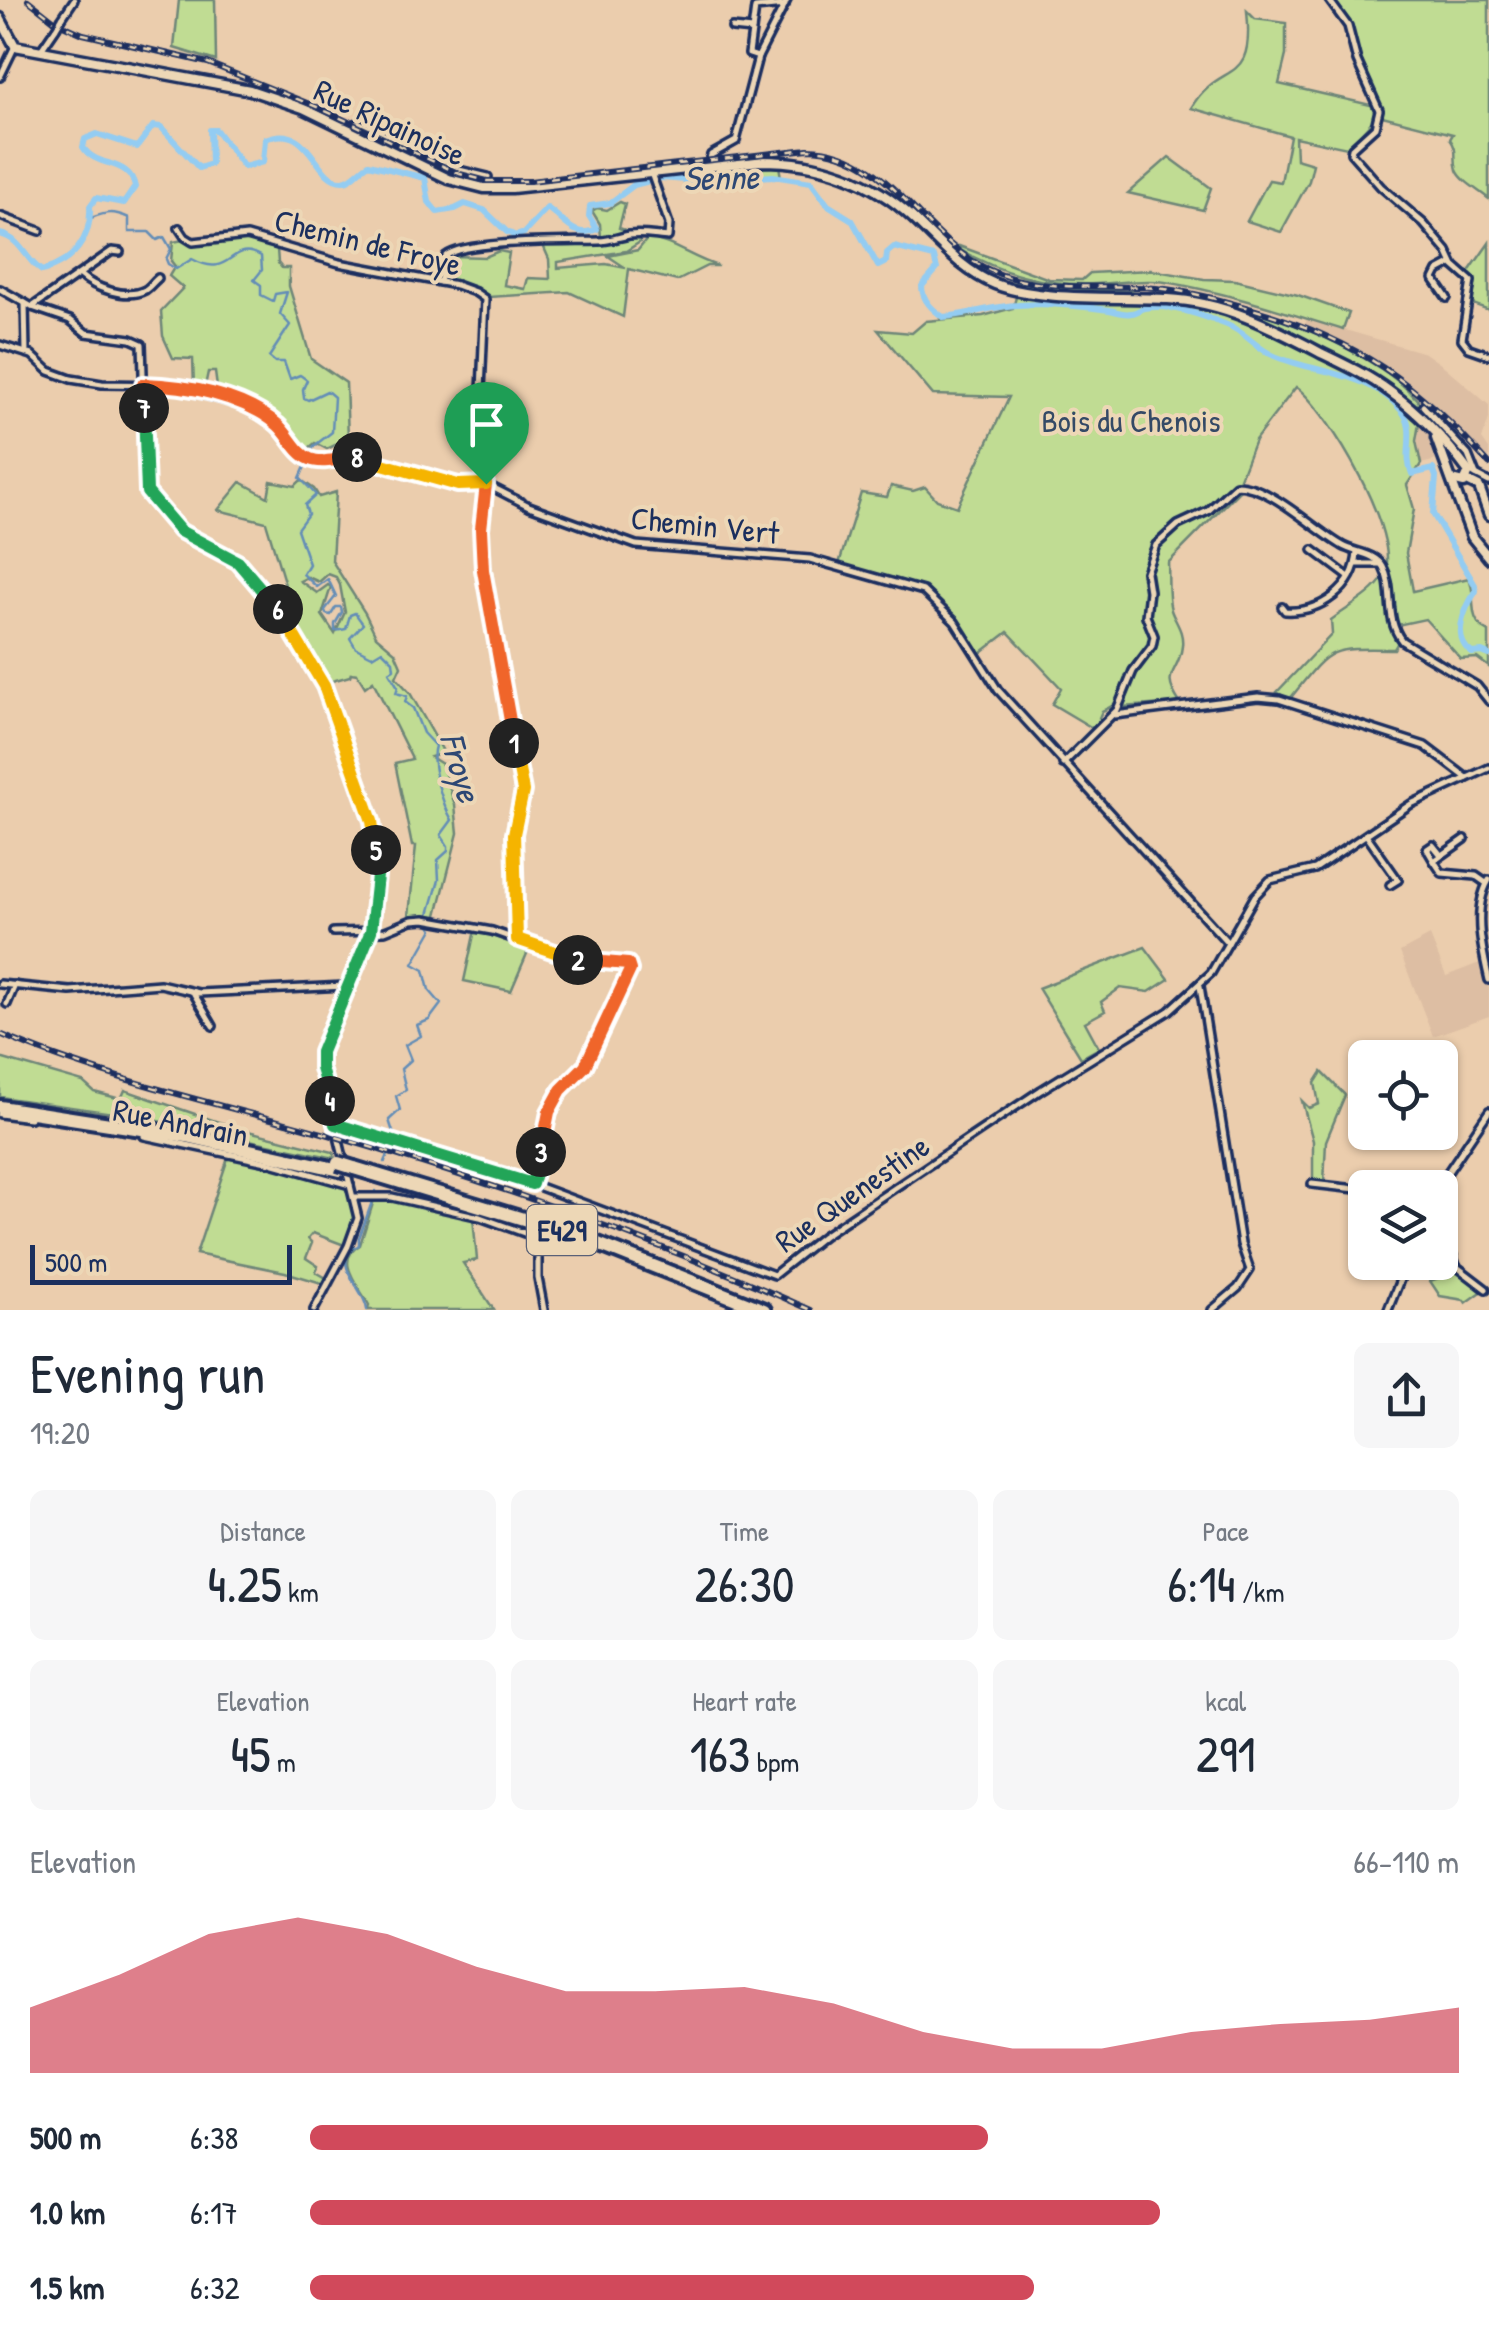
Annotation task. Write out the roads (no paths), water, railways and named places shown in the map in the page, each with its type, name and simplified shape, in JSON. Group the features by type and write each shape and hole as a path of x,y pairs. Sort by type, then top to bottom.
{"highway":[{"name":"E429","path":"0,1107 190,1131 532,1220 652,1263 764,1310"},
{"name":"E429","path":"347,1172 572,1240 750,1310"}],"street":[{"path":"40,50 74,0"},
{"path":"1329,0 1348,26 1379,110 1375,127 1352,148 1353,157 1424,223 1447,251 1452,264 1468,277 1473,286 1462,339 1474,350 1489,355"},
{"path":"758,57 749,54 757,6 786,2"},
{"path":"708,166 712,156 736,141 758,57 786,2"},
{"path":"0,18 15,46 0,77"},
{"path":"732,28 752,30"},
{"name":"Rue Ripainoise","path":"15,46 250,90 303,108 439,175 484,188 652,178 708,166 777,161 845,175 900,207 976,275 1014,290 1173,299 1244,316 1367,376 1419,409 1469,478"},
{"path":"342,127 360,123 456,170 488,177"},
{"path":"440,282 446,256 454,250 501,242 608,240 634,234 668,237 670,224 652,178"},
{"path":"0,216 40,231"},
{"name":"Chemin de Froye","path":"179,228 193,242 248,236 339,263 475,292 486,302 481,391 486,484"},
{"path":"29,305 112,251 120,252"},
{"path":"1447,298 1434,279 1452,264"},
{"path":"80,275 97,288 136,292 143,292 158,278"},
{"path":"0,289 70,320 86,333 142,344 147,492 180,531 238,562 285,616 324,686 355,773 375,841 377,876 370,933 321,1052 322,1072 354,1196 357,1226 314,1310"},
{"path":"26,353 29,305"},
{"name":"Chemin Vert","path":"0,345 38,358 49,371 71,379 189,388 244,405 274,422 311,459 358,458 458,485 486,484 529,506 636,546 810,559 923,590 955,622 990,680 1228,943"},
{"path":"1419,409 1468,455 1469,478 1459,499"},
{"path":"1448,453 1452,480 1474,542 1489,558"},
{"path":"1469,478 1485,492 1489,514"},
{"path":"1452,480 1489,482"},
{"path":"486,484 481,529 483,570 523,791 514,834 517,939"},
{"path":"1064,764 1121,704 1136,664 1154,642 1146,616 1146,565 1150,555 1168,532 1208,512 1232,488 1242,485 1259,490 1357,552 1372,556 1382,566 1396,634 1402,642 1477,686 1489,700"},
{"path":"1313,550 1349,578"},
{"path":"1282,607 1295,611 1323,604 1349,578 1357,564 1357,552"},
{"path":"1357,564 1382,566"},
{"path":"1112,715 1258,697 1279,700 1425,746 1467,778"},
{"name":"Rue Quenestine","path":"335,1124 532,1184 774,1275 823,1236 1089,1058 1162,1017 1200,986 1255,896 1270,880 1315,869 1411,804 1489,768"},
{"path":"1367,836 1398,880 1390,886"},
{"path":"1434,862 1465,839"},
{"path":"1441,855 1433,845 1426,849 1442,873 1476,876 1488,882 1480,938 1489,980"},
{"path":"334,932 385,931 412,920 427,919 482,929 572,959 628,964 630,970 585,1066 561,1090 549,1112 532,1184"},
{"path":"0,984 70,992 160,984 193,993 346,986"},
{"path":"8,1004 15,986"},
{"path":"1200,986 1240,1244 1250,1270 1238,1288 1212,1310"},
{"path":"193,993 213,1026"},
{"name":"Rue Andrain","path":"0,1107 347,1172"},
{"path":"1449,1170 1489,1112"},
{"path":"1312,1184 1348,1188"},
{"path":"354,1196 392,1197 480,1217 538,1238 538,1278 544,1310"},
{"path":"1458,1268 1486,1289"},
{"path":"1388,1310 1400,1280"}],"waterway":[{"name":"Senne","path":"0,234 13,240 42,271 63,262 84,239 90,206 96,198 124,203 135,187 127,172 89,154 83,147 85,139 97,134 137,147 153,126 161,127 199,168 211,164 210,130 216,130 244,167 263,162 265,139 281,135 293,138 333,179 346,180 369,164 425,178 429,202 437,212 465,204 484,210 516,236 524,233 547,208 576,230 597,229 589,216 590,206 610,203 634,185 661,178 700,181 773,176 811,182 828,205 852,220 878,266 886,262 887,253 894,247 934,257 937,269 922,291 928,304 943,317 1029,304 1126,314 1145,308 1176,309 1234,328 1277,357 1374,388 1406,417 1412,474 1433,469 1433,514 1475,585 1462,624 1462,640 1472,653 1489,655"},
{"name":"Froye","path":"91,218 119,214 129,218 129,232 149,232 157,240 164,237 171,249 166,259 176,269 192,259 216,265 242,252 261,256 262,270 254,280 261,285 261,295 273,301 275,294 287,292 280,314 290,325 269,357 284,362 290,379 300,375 307,380 304,398 308,400 327,391 334,397 332,432 314,446 300,478 316,495 305,505 308,514 297,529 309,564 303,574 317,587 328,579 336,596 326,614 331,615 336,607 341,607 342,612 335,631 346,629 350,615 355,613 363,624 350,638 356,648 372,656 382,650 393,661 394,669 389,672 398,687 396,693 407,696 405,702 413,708 423,733 435,746 435,773 452,820 441,835 448,851 438,860 439,880 427,921 433,929 413,964 424,970 429,990 441,1004 429,1020 417,1025 421,1036 405,1045 411,1060 401,1069 406,1090 396,1096 400,1110 389,1120 395,1138"},
{"name":"Froye","path":"385,1162 393,1144"},
{"name":"Froye","path":"367,1310 346,1260 359,1245 376,1191"}],"railway":[{"path":"28,0 56,22 83,34 208,63 317,107 460,174 487,181 530,181 808,149 837,154 884,181 945,240 992,271 1032,283 1156,288 1193,294 1252,309 1324,335 1355,350 1410,388 1489,464"},
{"path":"0,1034 121,1078 326,1134 511,1192 692,1259 811,1310"}],"park label":[{"name":"Bois du Chenois","path":"1131,420"}]}
